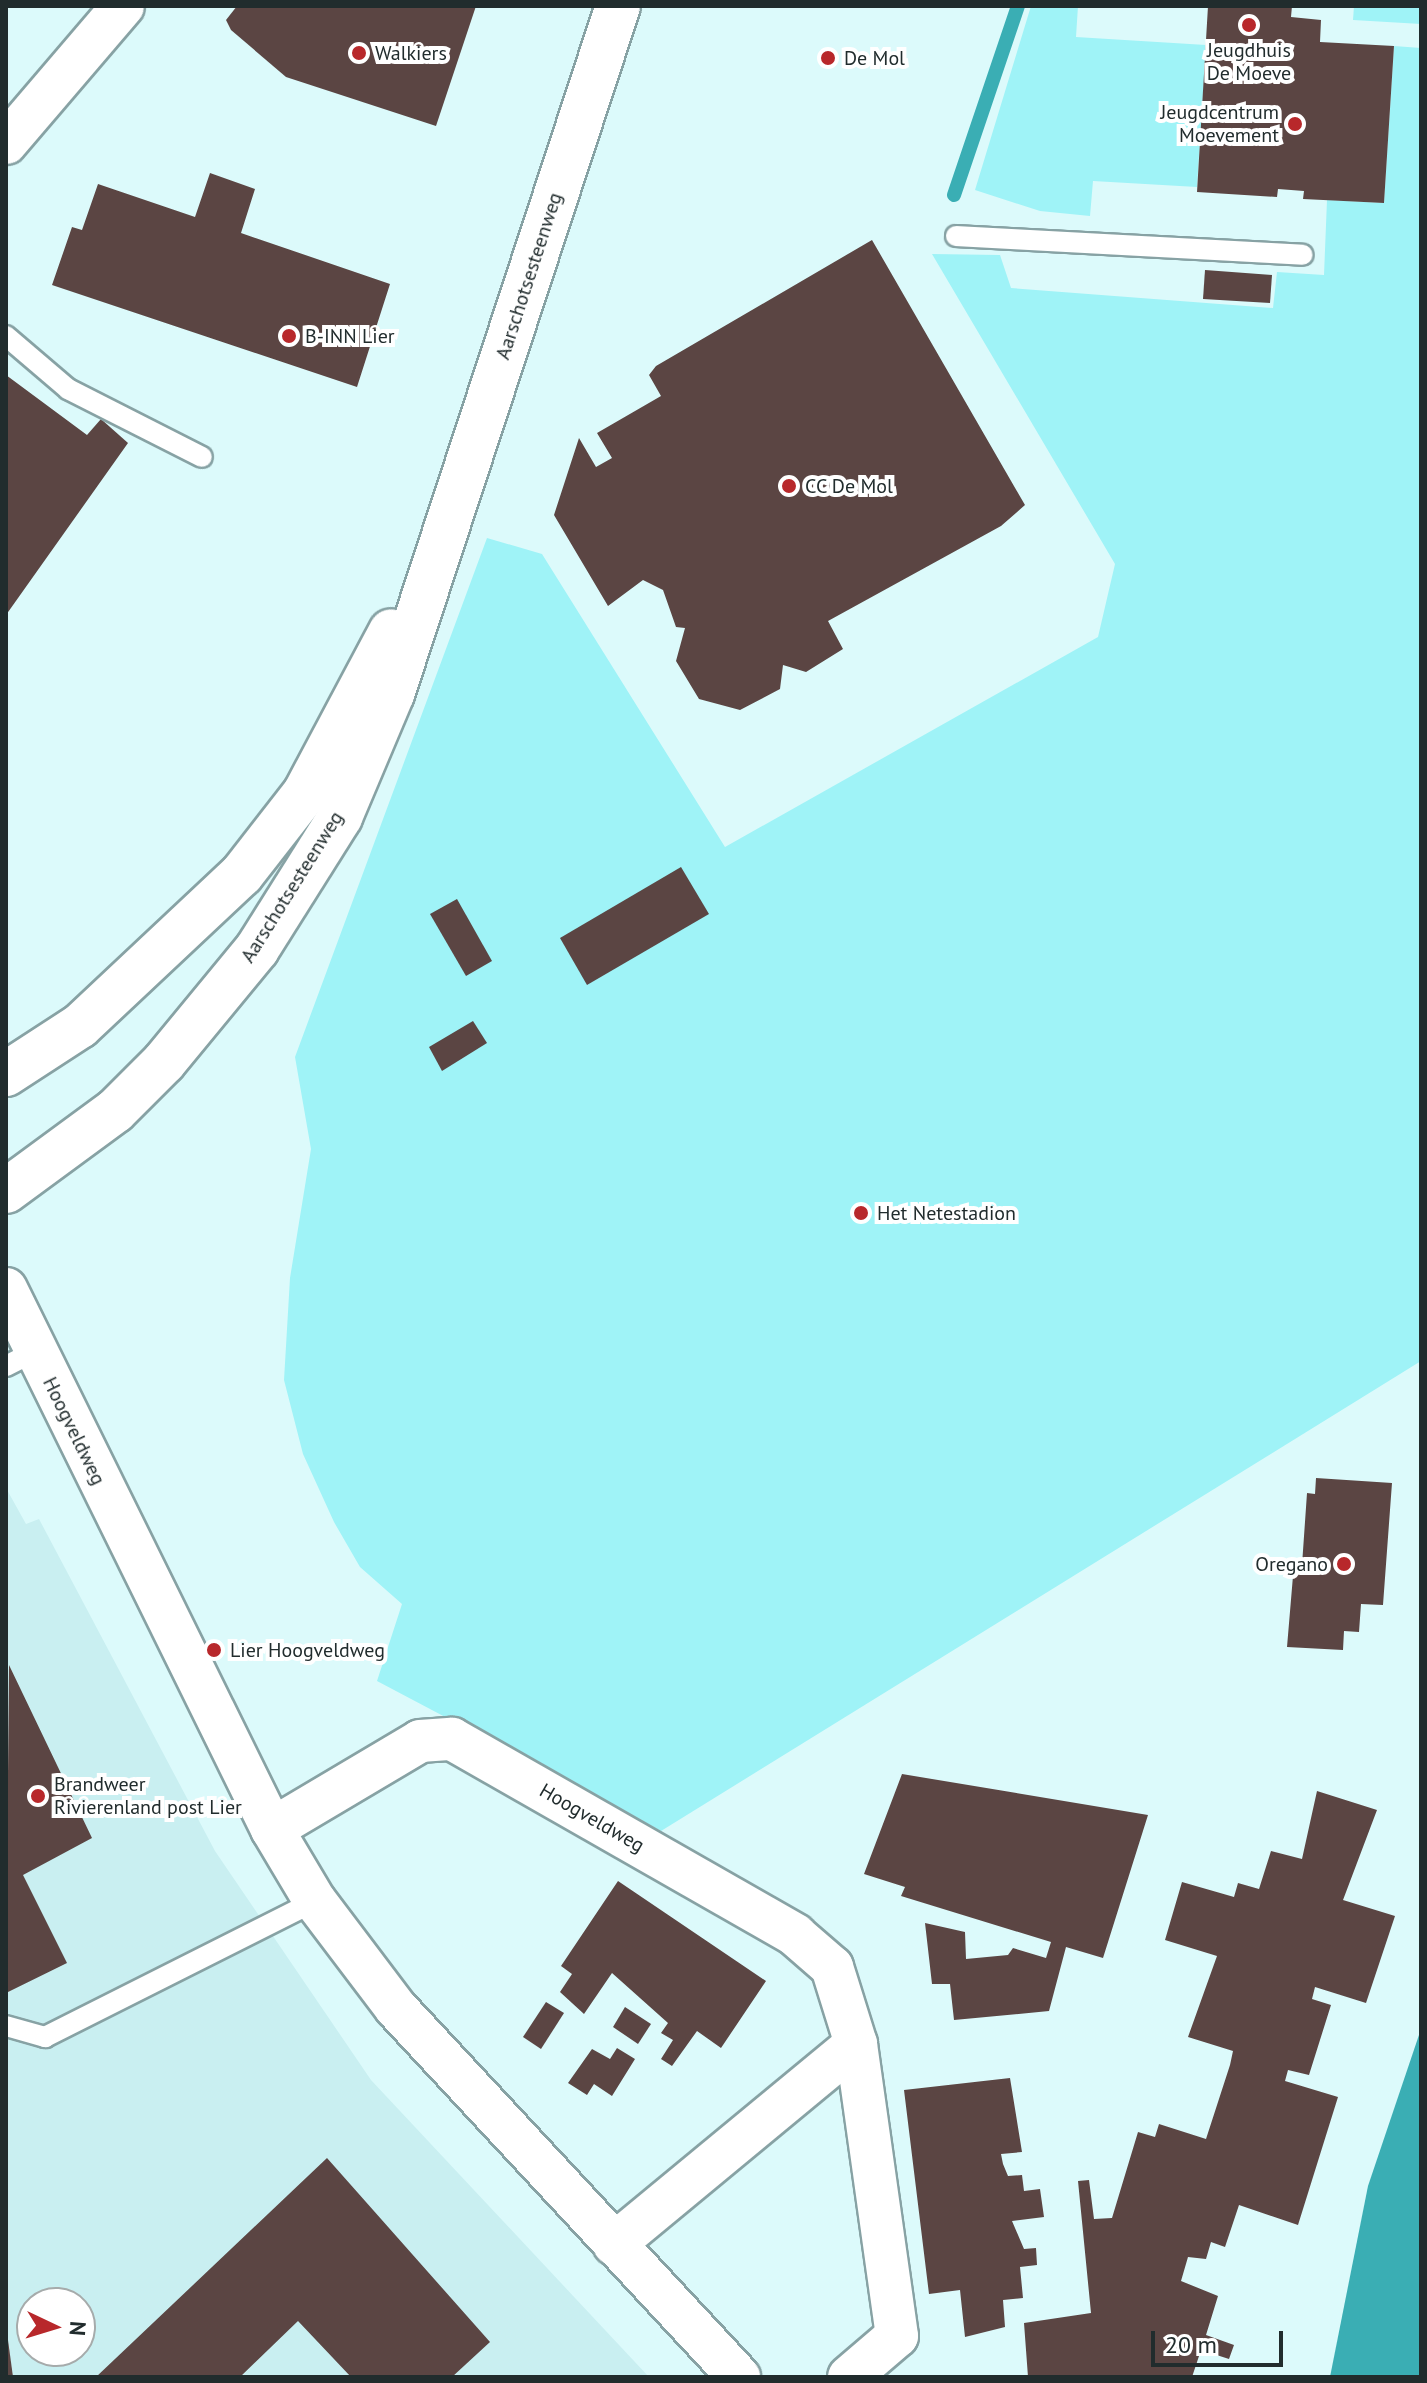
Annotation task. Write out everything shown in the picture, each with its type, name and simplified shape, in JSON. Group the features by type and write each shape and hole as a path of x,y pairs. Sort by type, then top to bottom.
{"street":[{"path":"6,143 123,6"},
{"name":"Aarschotsesteenweg","path":"6,1191 115,1111 257,949 340,817 392,694 436,544 618,6"},
{"name":"Aarschotsesteenweg","path":"6,1074 80,1026 242,874 305,793 436,544"},
{"name":"Hoogveldweg","path":"6,1289 20,1359 272,1829 315,1901 396,2008 739,2377"},
{"name":"Hoogveldweg","path":"272,1829 420,1741 452,1739 815,1949 842,1985 856,2044 897,2336 849,2377"},
{"path":"614,2244 856,2044"}],"lane":[{"path":"956,236 1302,255"},
{"path":"6,336 68,389 202,457"},
{"path":"6,2026 45,2037 315,1901"}],"shaded area":[{"path":"1031,6 1078,6 1076,37 1206,45 1197,187 1093,181 1090,216 1040,211 975,190"},
{"path":"1354,6 1421,6 1421,24 1353,20"},
{"name":"Het Netestadion","path":"1394,46 1421,48 1421,1361 661,1831 377,1681 402,1604 360,1567 334,1522 303,1454 284,1380 290,1278 311,1149 295,1057 487,538 542,554 725,847 1098,637 1115,564 932,254 1000,255 1011,288 1273,308 1277,272 1324,275 1327,200 1384,203"},
{"path":"6,1488 26,1524 39,1519 215,1851 371,2080 649,2377 6,2377"},
{"path":"1421,2029 1421,2377 1330,2377 1368,2186"}],"building":[{"name":"Walkiers","path":"237,6 476,6 436,126 286,77 231,30 226,20"},
{"name":"Jeugdcentrum Moevement","path":"1208,6 1292,6 1291,17 1321,20 1320,42 1394,46 1384,203 1303,199 1304,191 1278,189 1277,197 1197,192"},
{"name":"B-INN Lier","path":"210,173 255,189 241,233 390,284 357,387 52,285 72,227 82,230 98,184 195,217"},
{"name":"CC De Mol","path":"872,240 1025,505 1001,526 828,621 843,649 806,672 783,665 780,689 740,710 699,699 676,661 685,628 676,627 663,590 643,580 608,606 554,515 579,438 596,467 612,458 597,433 661,396 649,375 656,366"},
{"path":"1205,270 1272,275 1270,303 1203,299"},
{"path":"6,375 87,435 101,419 128,443 6,615"},
{"path":"681,867 709,914 587,985 560,938"},
{"path":"457,899 492,961 466,976 430,914"},
{"path":"473,1021 487,1043 442,1071 429,1047"},
{"name":"Oregano","path":"1316,1478 1392,1483 1383,1605 1361,1604 1359,1632 1344,1631 1343,1650 1287,1647 1294,1564 1302,1565 1307,1493 1315,1494"},
{"name":"Brandweer Rivierenland post Lier","path":"9,1665 92,1838 23,1875 67,1963 6,1993"},
{"path":"902,1774 1148,1815 1103,1958 1066,1947 1049,2011 954,2020 950,1984 932,1984 925,1923 965,1932 966,1959 1008,1955 1013,1948 1046,1958 1051,1942 901,1896 905,1887 864,1874"},
{"path":"1317,1791 1377,1810 1343,1900 1395,1916 1366,2003 1315,1987 1312,1999 1331,2005 1309,2075 1288,2070 1285,2081 1338,2097 1298,2225 1239,2205 1225,2247 1211,2242 1206,2259 1188,2257 1181,2281 1218,2296 1206,2335 1234,2345 1229,2359 1201,2350 1192,2377 1028,2377 1024,2323 1091,2313 1078,2181 1089,2180 1094,2219 1112,2218 1138,2132 1155,2137 1159,2124 1206,2139 1230,2065 1233,2051 1188,2037 1217,1956 1165,1940 1182,1882 1234,1897 1238,1883 1259,1889 1271,1851 1302,1859"},
{"path":"618,1881 766,1981 721,2048 697,2031 672,2066 661,2059 673,2040 661,2033 668,2023 612,1973 584,2014 560,1992 572,1974 561,1966"},
{"path":"546,2002 564,2013 541,2049 523,2037"},
{"path":"625,2007 651,2024 638,2044 613,2027"},
{"path":"617,2048 635,2059 612,2096 594,2084 587,2095 568,2083 592,2049 610,2059"},
{"path":"1010,2078 1022,2152 1001,2154 1008,2176 1022,2175 1024,2191 1040,2189 1044,2217 1012,2221 1024,2249 1036,2248 1037,2265 1020,2267 1023,2298 1003,2300 1005,2327 965,2337 960,2290 929,2294 904,2090"},
{"path":"327,2158 490,2342 452,2377 351,2377 298,2321 240,2377 96,2377"},
{"path":"8,2340 13,2377 6,2377"}],"waterway":[{"path":"954,195 1018,6"}],"place":[{"name":"Jeugdhuis De Moeve","path":"1249,25"},
{"name":"Walkiers","path":"359,53"},
{"name":"De Mol","path":"828,58"},
{"name":"Jeugdcentrum Moevement","path":"1295,124"},
{"name":"B-INN Lier","path":"289,336"},
{"name":"CC De Mol","path":"789,486"},
{"name":"Het Netestadion","path":"861,1213"},
{"name":"Oregano","path":"1344,1564"},
{"name":"Lier Hoogveldweg","path":"214,1650"},
{"name":"Brandweer Rivierenland post Lier","path":"38,1796"}]}
